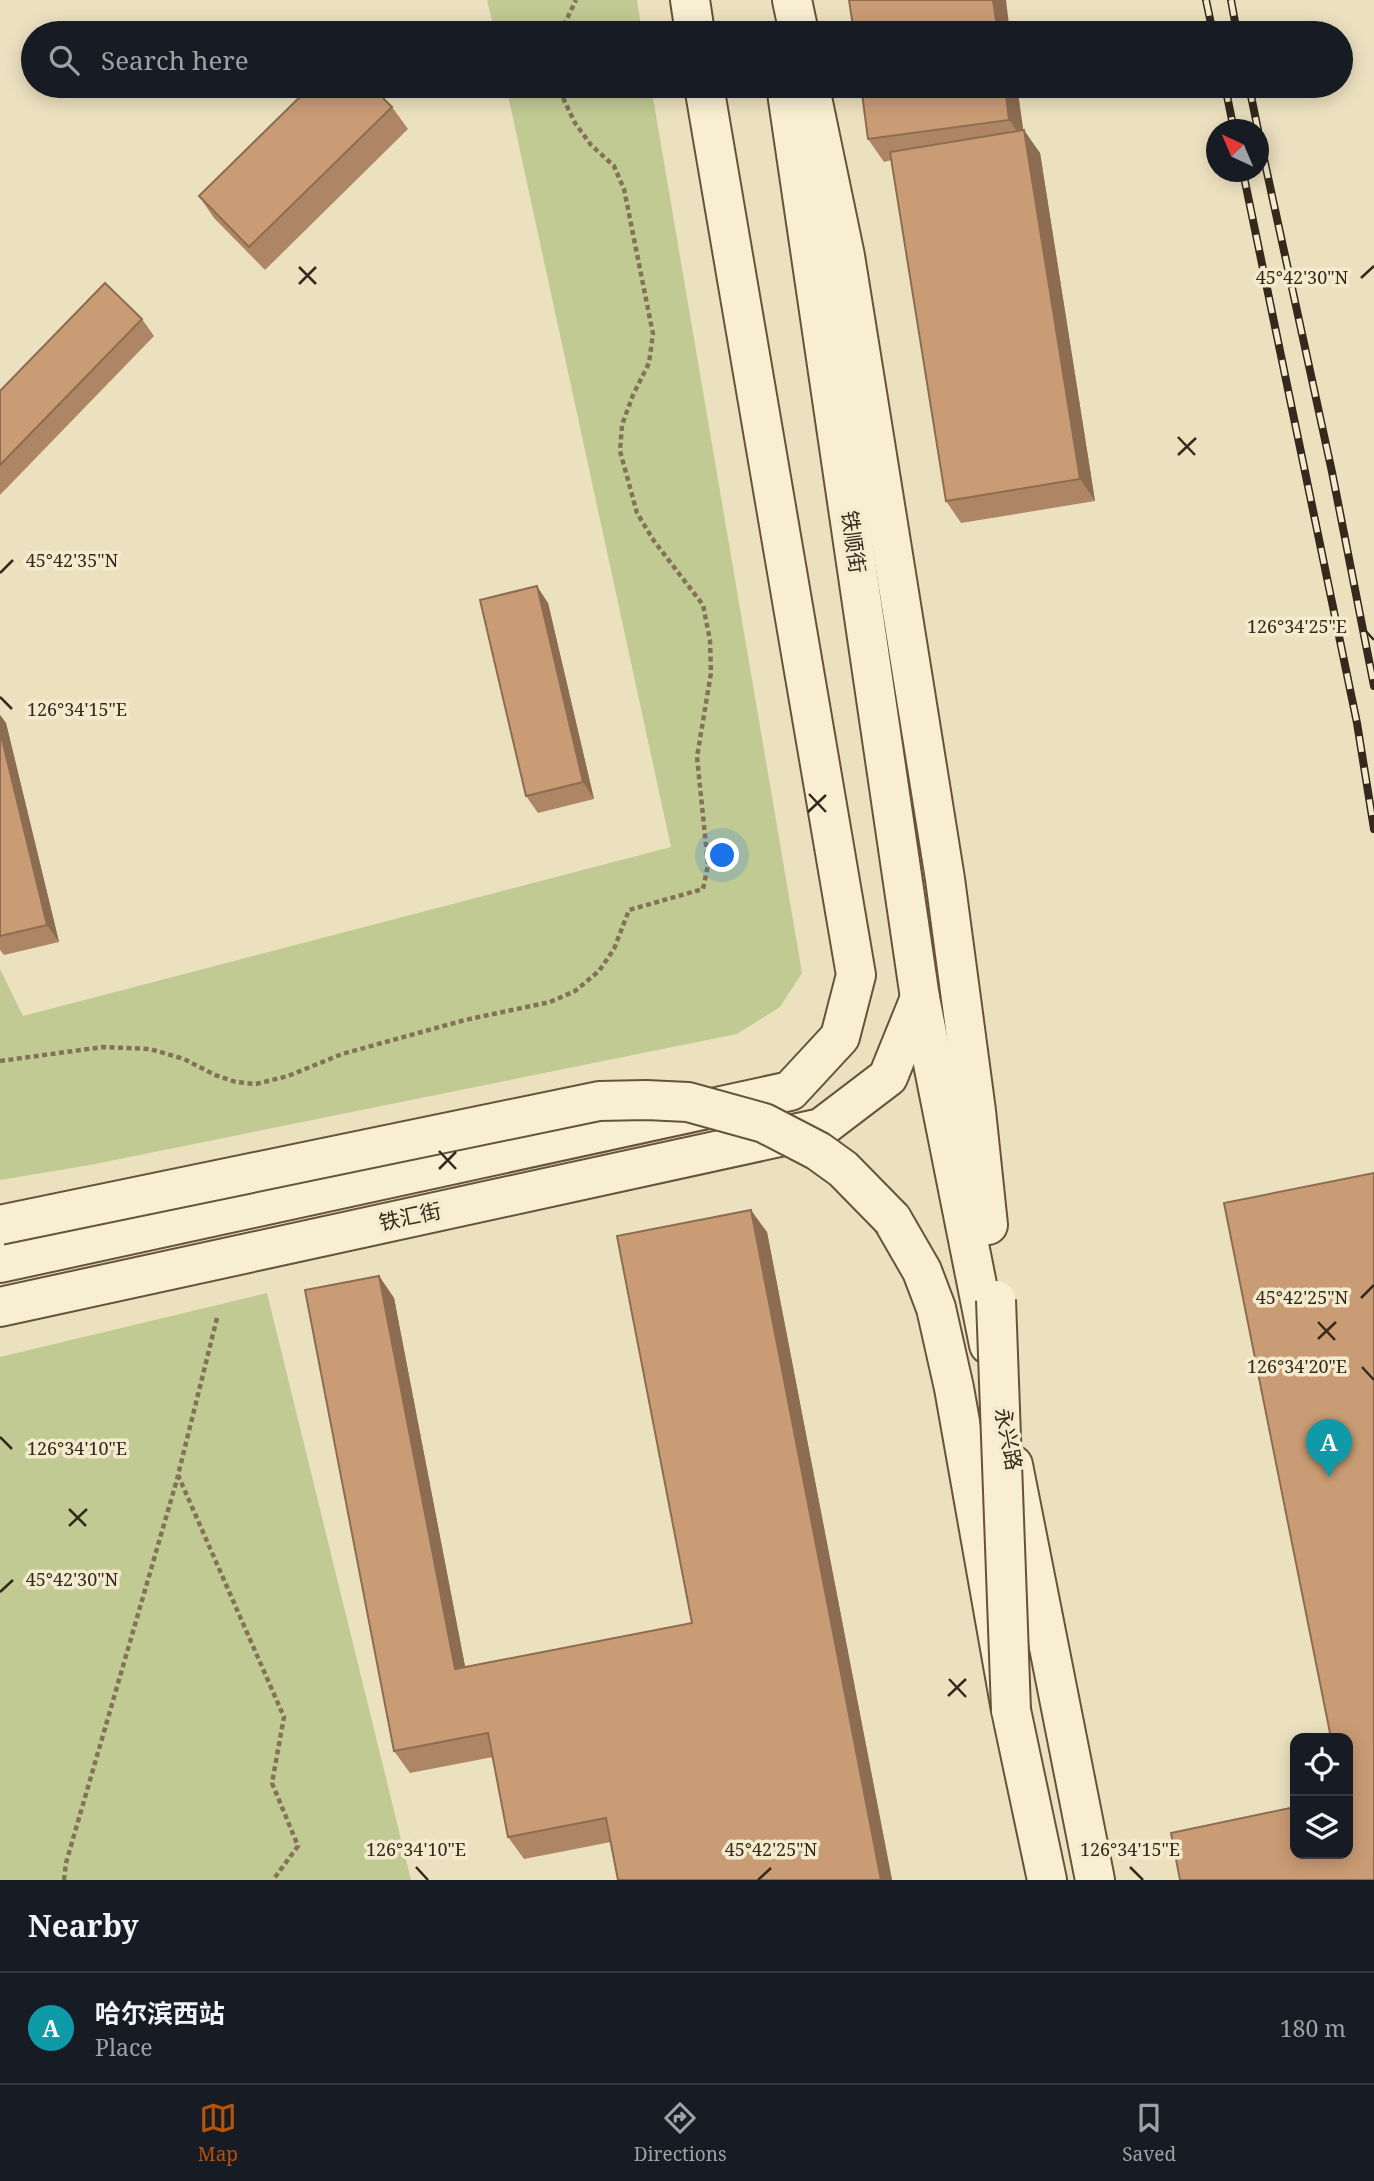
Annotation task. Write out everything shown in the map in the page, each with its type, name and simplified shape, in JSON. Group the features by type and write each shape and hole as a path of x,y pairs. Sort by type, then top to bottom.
{"main road":[{"path":"690,0 693,21"},
{"path":"776,0 778,21"},
{"path":"792,0 796,21"},
{"name":"铁汇街","path":"0,1263 790,1091 840,1037 856,975 706,98"},
{"name":"铁顺街","path":"788,98 920,998"},
{"path":"812,98 845,256 944,879 976,1111 996,1300 1011,1710"},
{"name":"铁汇街","path":"0,1307 821,1128 888,1077 920,998"},
{"name":"永兴路","path":"920,998 1095,1880"},
{"path":"0,1225 599,1101 688,1102 764,1123 818,1151 843,1169 891,1219 922,1271 936,1308 954,1388 1011,1710 1047,1880"}],"path":[{"path":"566,21 576,0"},
{"path":"0,1061 103,1047 150,1049 184,1059 236,1082 256,1084 288,1076 342,1054 465,1020 550,1002 575,991 599,971 614,949 629,909 704,889 708,865 697,757 711,673 710,640 703,605 654,541 637,513 627,481 620,451 622,425 649,363 653,334 624,188 614,166 591,145 575,123 563,98"},
{"path":"64,1880 66,1863 178,1475 217,1318"},
{"path":"178,1475 284,1717 272,1783 298,1846 273,1880"}],"green space":[{"path":"487,0 637,0 640,21 492,21"},
{"path":"509,98 653,98 802,973 780,1007 737,1034 90,1165 0,1180 0,969 23,1016 671,847"},
{"path":"267,1293 411,1880 0,1880 0,1357"}],"building":[{"path":"849,0 993,0 996,21 852,21"},
{"path":"299,98 383,98 392,107 249,247 199,196"},
{"path":"863,98 1006,98 1009,120 868,139"},
{"path":"1024,130 1080,479 946,501 890,152"},
{"path":"105,283 142,319 0,465 0,391"},
{"path":"537,586 583,782 526,796 480,600"},
{"path":"0,731 47,925 0,936"},
{"path":"1374,1173 1374,1880 1180,1880 1171,1833 1290,1808 1290,1859 1353,1859 1353,1733 1330,1733 1224,1203"},
{"path":"751,1210 881,1880 618,1880 606,1818 508,1837 488,1733 394,1751 305,1290 379,1276 455,1669 692,1623 617,1236"}],"railway":[{"path":"1206,0 1210,21"},
{"path":"1231,0 1235,21"},
{"path":"1227,98 1232,119"},
{"path":"1251,98 1256,119"},
{"path":"1245,182 1357,723 1374,829"},
{"path":"1269,182 1332,472 1374,686"}],"place":[{"name":"哈尔滨西站","path":"1329,1477"}]}
